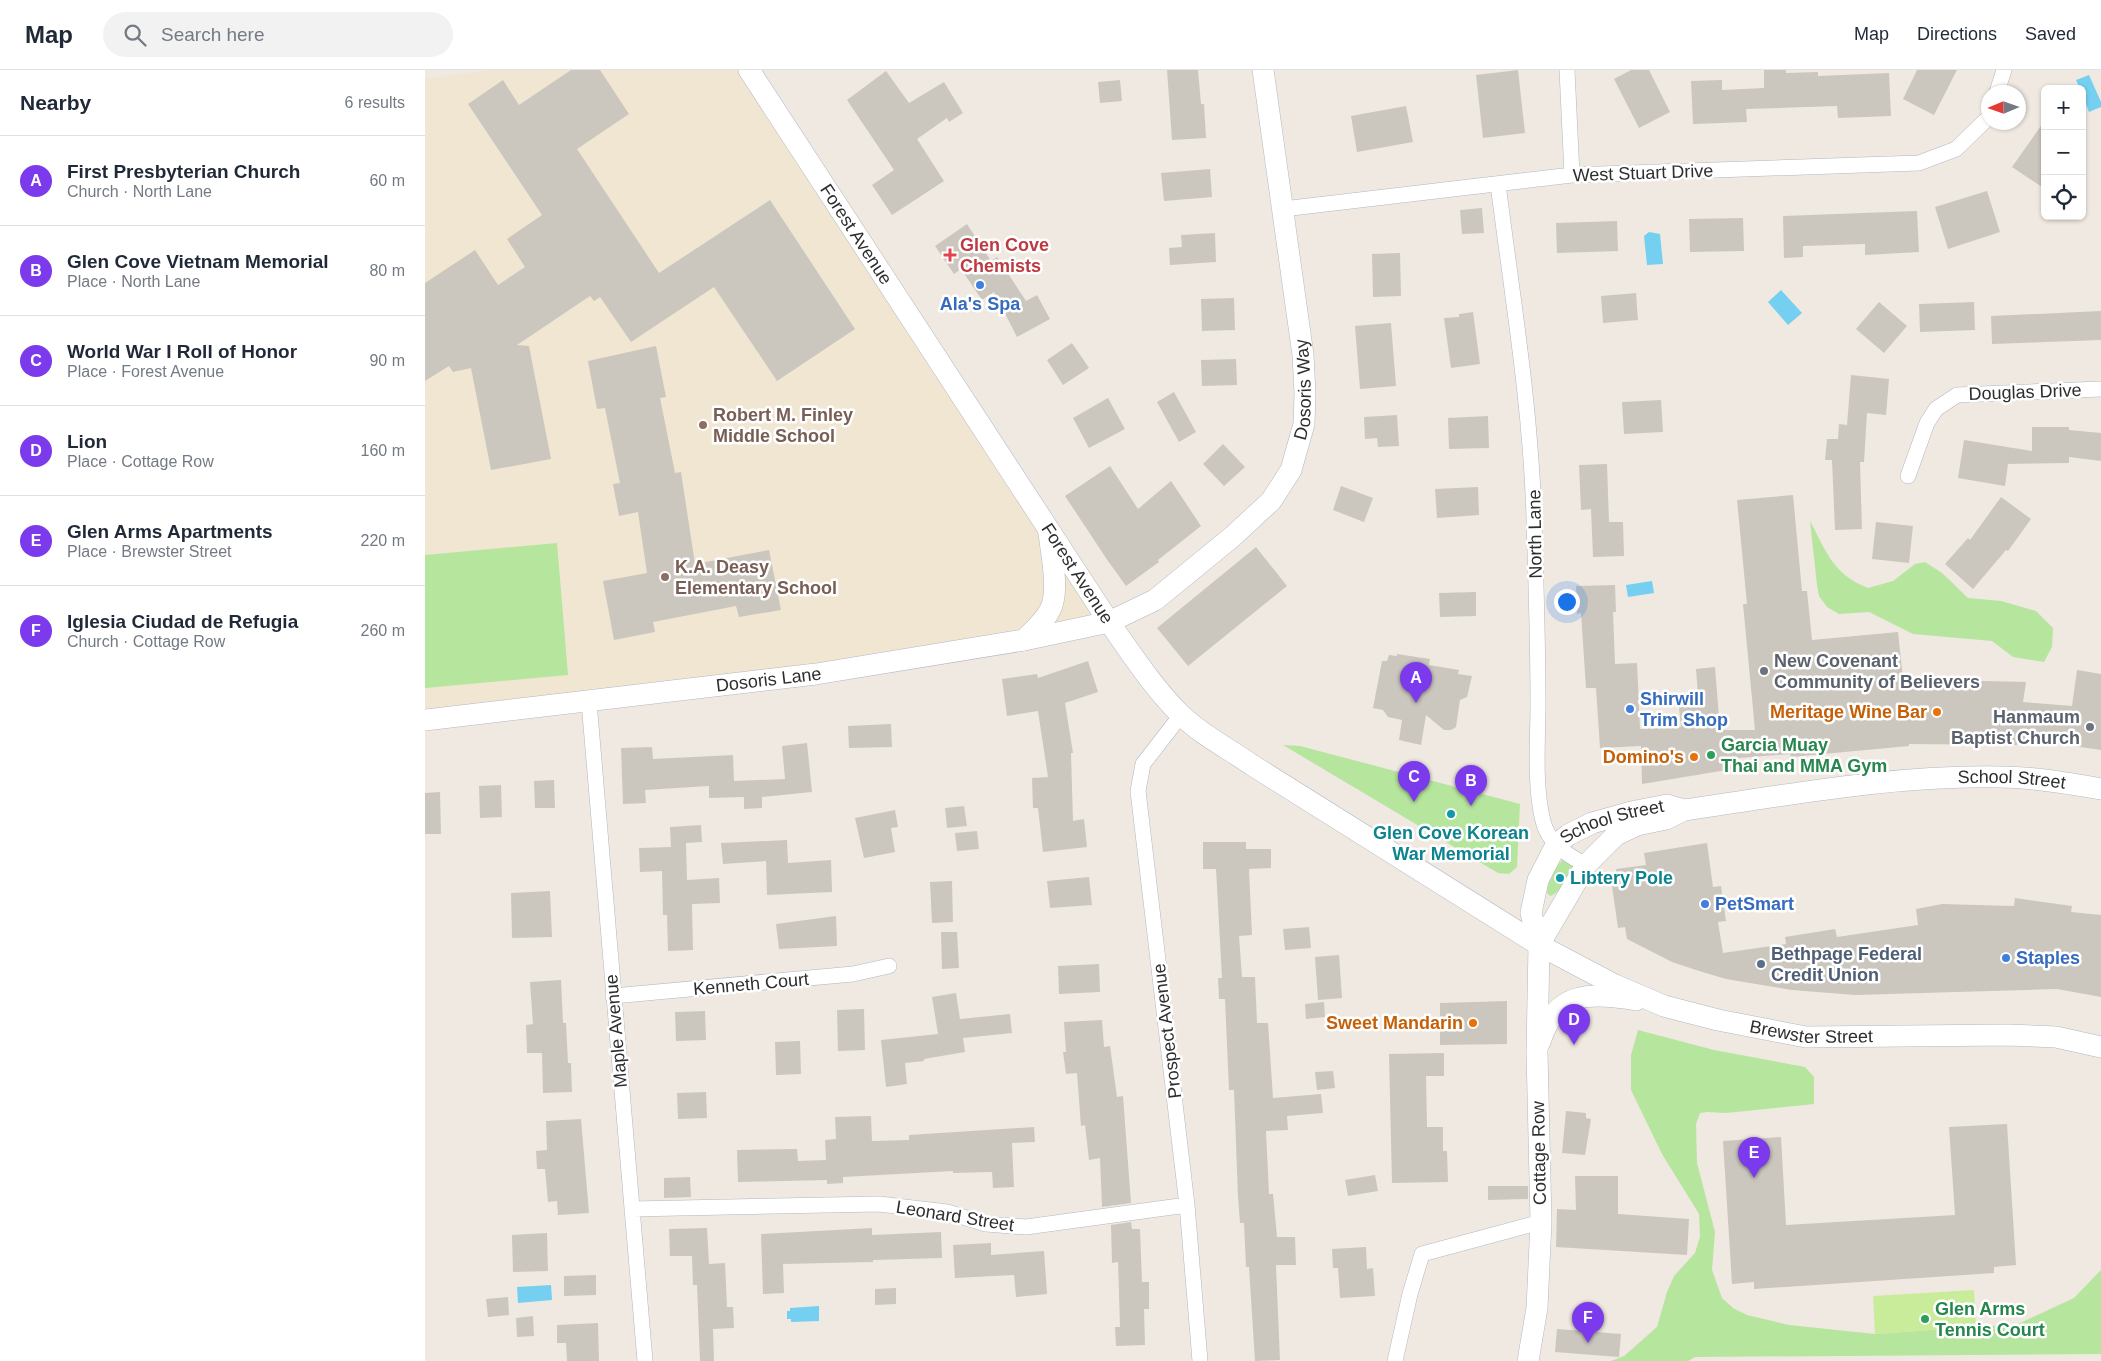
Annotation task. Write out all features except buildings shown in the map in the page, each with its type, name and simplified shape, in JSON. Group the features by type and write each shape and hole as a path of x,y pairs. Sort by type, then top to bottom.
{"street":[{"name":"Forest Avenue","path":"749,70 1109,622 1150,680 1181,715 1253,765 1539,945"},
{"name":"Dosoris Way","path":"1109,622 1155,600 1232,537 1271,501 1291,470 1304,424 1303,355 1263,70"},
{"path":"1567,70 1572,175"},
{"path":"1999,85 2004,70"},
{"name":"West Stuart Drive","path":"1283,209 1572,175 1919,162 1956,149 1981,125"},
{"name":"North Lane","path":"1498,184 1523,379 1533,478 1539,801 1543,824 1556,845 1571,857 1586,865"},
{"name":"Douglas Drive","path":"1908,476 1927,423 1936,409 1957,394 2101,389"},
{"path":"1024,640 1037,628 1050,610 1055,590 1049,529"},
{"name":"Dosoris Lane","path":"425,720 816,674 1024,640 1109,622"},
{"name":"Maple Avenue","path":"589,702 645,1361"},
{"name":"Prospect Avenue","path":"1181,715 1143,764 1138,791 1187,1205 1200,1361"},
{"name":"School Street","path":"1539,945 1586,865 1616,835 1637,825 1666,819 1684,810 1942,777 2002,776 2101,788"},
{"name":"School Street","path":"1539,945 1531,913 1538,880 1556,845 1569,835 1592,823 1631,812 1667,805 1684,810"},
{"name":"Brewster Street","path":"1539,945 1615,985 1664,1006 1719,1020 1806,1037 2007,1034 2056,1037 2101,1047"},
{"name":"Cottage Row","path":"1528,1361 1537,1308 1541,1222 1537,1052 1539,945"},
{"name":"Kenneth Court","path":"613,996 853,974 889,966"},
{"path":"1537,1052 1545,1026 1557,1011 1571,1000 1579,997 1628,999 1664,1006"},
{"name":"Leonard Street","path":"632,1209 879,1204 947,1212 985,1224 1026,1227 1187,1205"},
{"path":"1395,1361 1410,1294 1422,1254 1541,1222"}],"shaded area":[{"name":"Robert M. Finley Middle School","path":"490,70 749,70 1109,622 726,685 425,719 425,79"}],"green space":[{"path":"1810,521 1832,561 1847,576 1868,588 1893,581 1915,564 1925,562 1942,573 1968,598 2001,601 2036,611 2053,628 2052,647 2044,662 2013,657 1992,641 1913,634 1869,612 1839,614 1827,607 1819,596"},
{"path":"557,543 568,675 425,688 425,555"},
{"path":"1283,745 1300,746 1520,804 1517,867 1509,874 1498,873"},
{"path":"1566,857 1574,867 1561,888 1550,896 1547,893 1553,873"},
{"path":"1638,1030 1714,1050 1805,1067 1814,1077 1814,1104 1726,1113 1700,1113 1696,1124 1697,1163 1715,1232 1712,1270 1722,1298 1733,1308 1747,1315 1789,1325 1875,1334 2018,1324 2074,1298 2101,1270 2101,1354 1695,1357 1688,1361 1611,1361 1624,1356 1657,1327 1667,1292 1674,1276 1695,1253 1700,1237 1699,1214 1662,1154 1631,1090 1631,1055"},
{"name":"Glen Arms Tennis Court","path":"1974,1290 1976,1327 1875,1334 1873,1296"}],"water":[{"path":"2089,75 2101,102 2101,107 2089,112 2086,104 2086,85 2078,85 2076,80"},
{"path":"1649,232 1660,234 1663,264 1647,265 1644,236"},
{"path":"1781,290 1802,313 1788,325 1768,302"},
{"path":"1652,581 1654,593 1628,597 1626,585"},
{"path":"551,1285 552,1300 518,1303 517,1287"},
{"path":"819,1306 819,1321 791,1322 791,1319 787,1319 787,1311 790,1311 790,1308"}],"place":[{"name":"Glen Cove Chemists","path":"950,255"},
{"name":"Ala's Spa","path":"980,285"},
{"name":"Robert M. Finley Middle School","path":"703,425"},
{"name":"K.A. Deasy Elementary School","path":"665,577"},
{"name":"New Covenant Community of Believers","path":"1764,671"},
{"name":"First Presbyterian Church","path":"1416,703"},
{"name":"Shirwill Trim Shop","path":"1630,709"},
{"name":"Meritage Wine Bar","path":"1937,712"},
{"name":"Hanmaum Baptist Church","path":"2090,727"},
{"name":"Garcia Muay Thai and MMA Gym","path":"1711,755"},
{"name":"Domino's","path":"1694,757"},
{"name":"World War I Roll of Honor","path":"1414,802"},
{"name":"Glen Cove Vietnam Memorial","path":"1471,806"},
{"name":"Glen Cove Korean War Memorial","path":"1451,814"},
{"name":"Libtery Pole","path":"1560,878"},
{"name":"PetSmart","path":"1705,904"},
{"name":"Staples","path":"2006,958"},
{"name":"Bethpage Federal Credit Union","path":"1761,964"},
{"name":"Sweet Mandarin","path":"1473,1023"},
{"name":"Lion","path":"1574,1045"},
{"name":"Glen Arms Apartments","path":"1754,1178"},
{"name":"Glen Arms Tennis Court","path":"1925,1319"},
{"name":"Iglesia Ciudad de Refugia","path":"1588,1343"}]}
